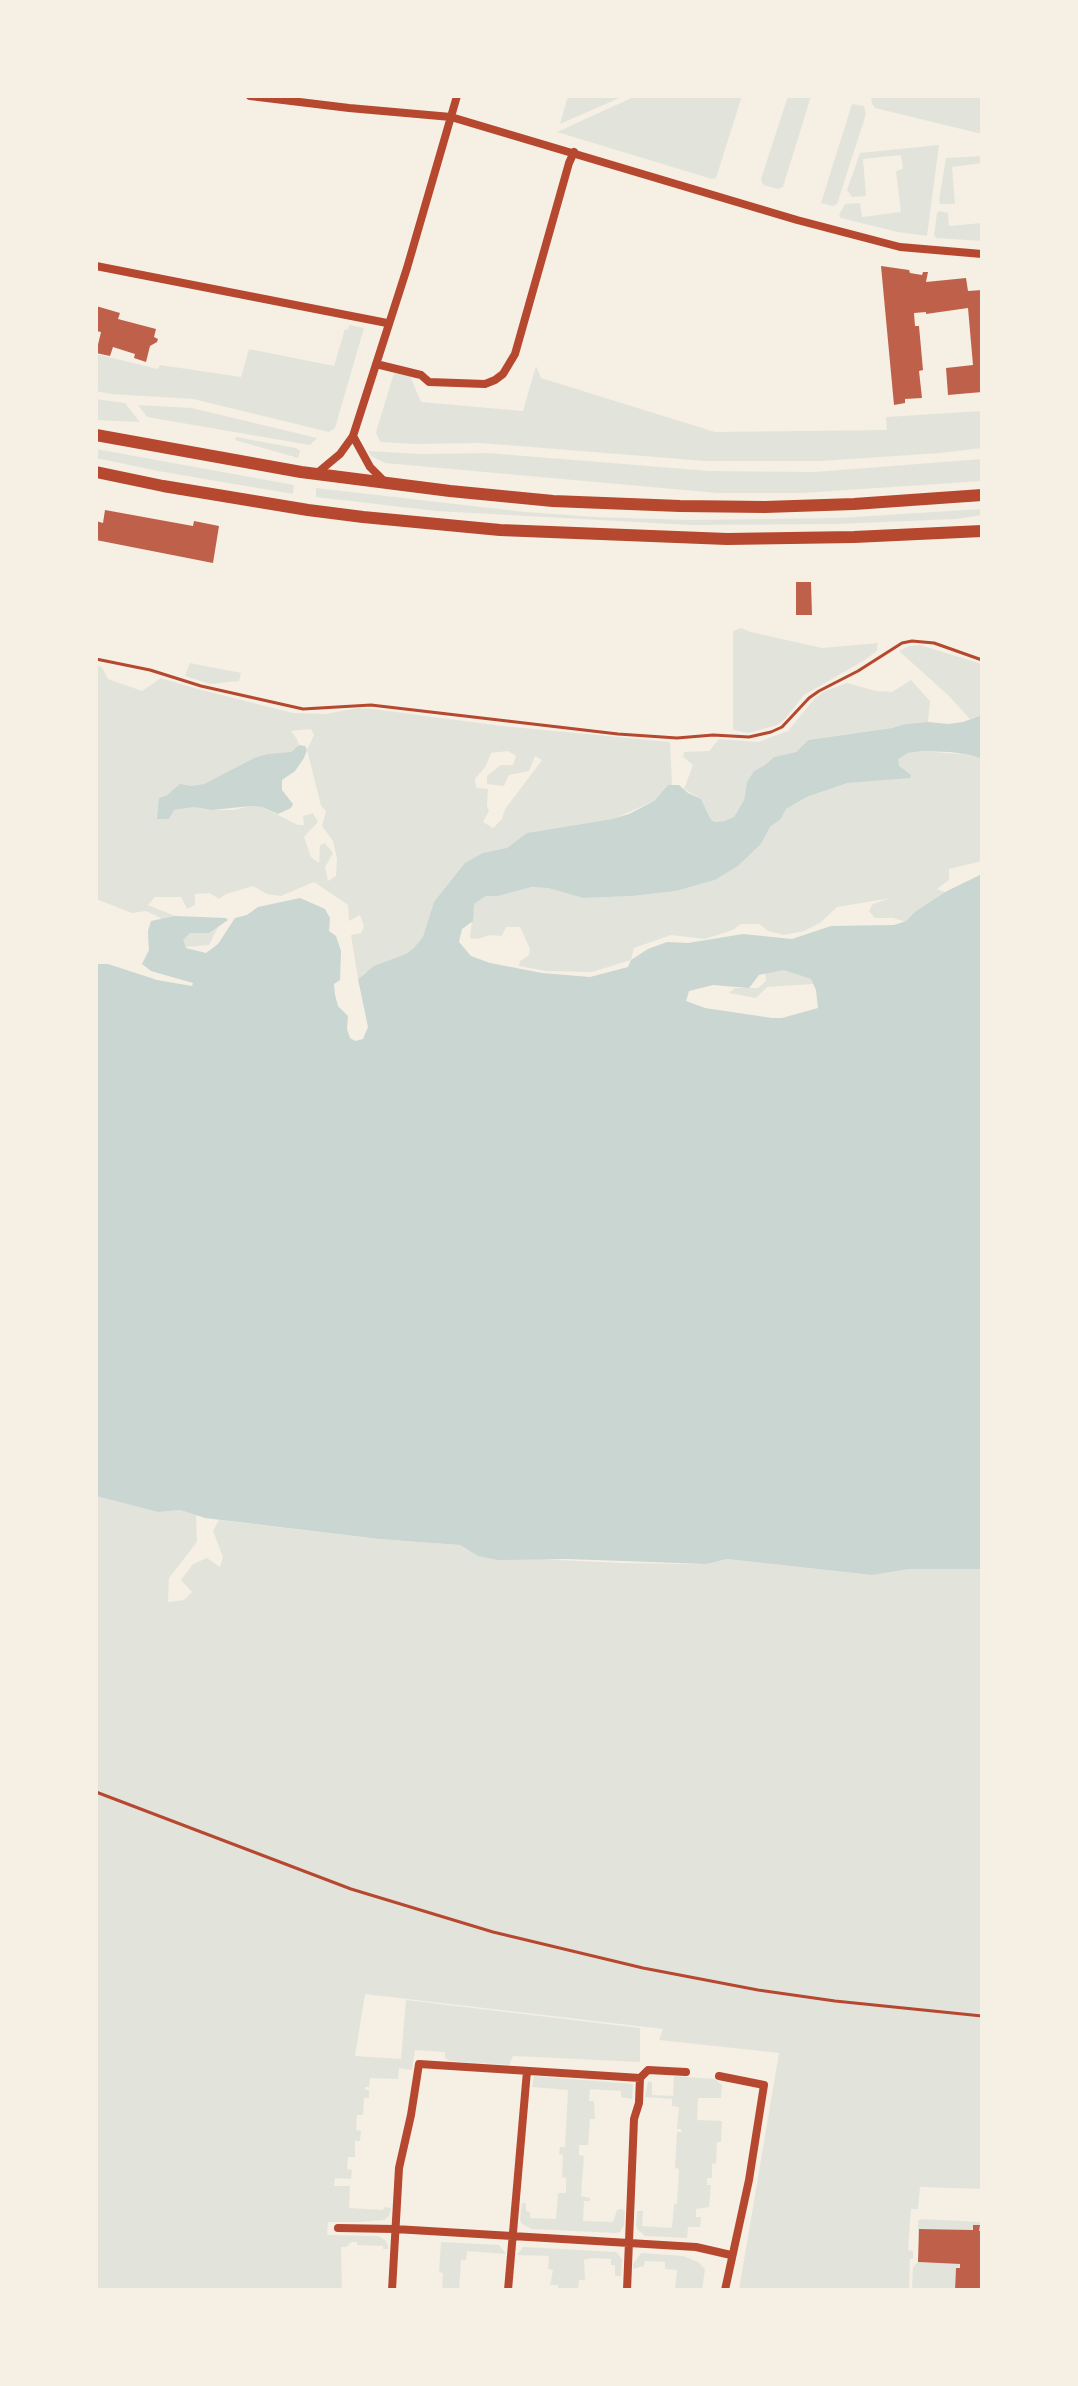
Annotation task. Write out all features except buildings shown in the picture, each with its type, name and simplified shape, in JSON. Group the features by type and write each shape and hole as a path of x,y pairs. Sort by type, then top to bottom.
{"main road":[{"path":"96,435 316,474 553,501 706,507 819,506 982,495"},
{"path":"96,472 308,510 500,530 727,539 982,531"}],"street":[{"path":"250,96 451,117 797,220 900,247 982,254"},
{"path":"316,474 340,454 353,436 407,268 457,96"},
{"path":"376,364 421,375 429,382 485,384 503,374 515,354 574,152"},
{"path":"96,266 387,323"},
{"path":"353,436 370,467 386,483"},
{"path":"392,2290 399,2168 419,2064 640,2078"},
{"path":"627,2290 634,2119 639,2103 640,2078 648,2070 686,2072"},
{"path":"508,2290 527,2071"},
{"path":"719,2076 764,2085 738,2240 731,2255 725,2290"},
{"path":"338,2228 696,2247 731,2255"}],"path":[{"path":"96,659 303,709 371,705 677,738 713,735 749,737 771,732 782,727 819,691 902,643 934,643 982,660"},
{"path":"96,1792 351,1889 493,1932 643,1968 758,1990 982,2016"}],"shaded area":[{"path":"568,96 624,96 560,124"},
{"path":"636,96 742,96 716,178 557,132"},
{"path":"788,96 811,96 783,187 778,189 763,185 761,179"},
{"path":"871,96 982,96 982,134 875,108"},
{"path":"852,104 864,106 866,114 837,204 833,206 821,203"},
{"path":"939,145 927,236 841,218 839,215 845,204 860,203 862,217 901,212 896,171 903,169 901,155 863,159 866,196 852,197 847,190 860,153"},
{"path":"982,156 982,163 952,167 955,204 940,204 946,158"},
{"path":"939,211 948,213 949,226 982,223 982,241 936,238"},
{"path":"349,325 364,328 335,428 329,432 193,399 96,391 96,354 158,369 160,365 241,377 249,349 334,366"},
{"path":"536,366 541,378 715,432 887,430 886,417 982,411 982,448 820,461 705,461 481,443 380,442 376,432 394,373 410,376 421,402 523,411"},
{"path":"96,399 125,403 140,422 96,420"},
{"path":"138,405 192,408 317,438 310,445 147,417"},
{"path":"236,437 300,451 298,458 235,440"},
{"path":"96,449 294,485 293,494 96,458"},
{"path":"368,451 488,453 710,471 814,472 982,459 982,481 802,493 717,493 385,463"},
{"path":"316,488 595,517 691,520 839,518 982,509 982,515 837,524 690,525 436,511 316,497"},
{"path":"741,628 822,648 878,643 877,651 804,695 777,725 749,733 733,730 733,631"},
{"path":"920,645 982,664 982,715 970,719 899,651"},
{"path":"190,663 241,673 239,681 210,684 185,676"},
{"path":"96,665 102,667 108,679 142,691 161,678 293,713 326,714 357,708 373,709 502,726 670,742 672,785 668,785 654,801 613,819 532,832 419,952 364,973 358,979 351,935 361,933 364,926 360,915 349,921 348,905 314,882 281,896 267,894 253,886 219,899 210,893 195,894 195,905 187,909 181,897 155,897 148,905 218,927 209,945 149,950 148,931 161,918 146,911 132,913 96,899","holes":["311,729 314,735 307,750 321,806 326,811 322,826 333,841 337,859 336,876 328,881 325,867 333,853 325,843 320,845 319,863 311,857 304,837 318,822 313,813 303,816 304,825 262,807 251,806 234,810 194,807 173,810 169,819 166,796 204,784 254,758 291,752 299,745 291,731","508,751 516,756 513,765 501,765 487,776 487,784 504,786 509,775 529,771 535,756 542,760 493,828 483,822 489,811 488,789 476,788 475,779 486,766 491,753"]},
{"path":"911,680 930,701 928,722 808,740 796,752 774,757 754,771 734,817 724,821 711,820 701,799 684,789 693,765 683,757 684,752 709,751 719,739 758,742 788,731 815,698 847,683 892,692"},
{"path":"982,715 982,759 950,752 908,753 898,759 899,766 911,775 910,778 847,783 809,796 786,809 781,819 770,827 761,844 738,866 715,880 676,891 633,896 583,898 532,887 486,896 474,904 473,921 462,929 459,942 471,956 490,963 542,973 590,977 628,967 631,960 648,949 667,942 688,943 743,934 792,939 831,926 894,925 906,921 945,892 982,874 982,1569 909,1569 872,1575 727,1559 707,1564 498,1560 478,1556 460,1545 379,1539 205,1518 180,1510 158,1512 96,1496 96,964 108,964 157,980 192,986 193,983 151,971 142,964 149,950 151,921 175,916 226,918 228,920 209,933 190,933 183,940 186,948 206,953 218,944 235,918 247,915 258,907 300,898 325,909 330,918 329,931 336,936 341,951 340,980 334,984 338,1006 348,1016 350,1038 355,1041 363,1039 368,1027 358,979 374,966 414,948 423,937 434,902 465,863 483,853 507,848 527,833 629,814 654,801 668,785 679,785 701,799 711,820 724,821 734,817 754,771 774,757 796,752 808,740 905,724 963,722","holes":["784,970 811,979 818,1008 782,1018 705,1008 686,1001 689,991 713,985 749,988 759,975"]},
{"path":"299,745 307,750 304,758 295,771 282,780 282,790 293,804 291,808 278,814 251,806 212,810 194,807 174,810 169,819 157,819 159,798 180,784 204,784 254,758 291,752"},
{"path":"922,751 971,755 982,752 982,861 949,869 949,880 937,889 945,892 916,911 906,922 875,918 869,911 873,904 891,898 837,907 820,923 804,931 784,935 768,931 759,924 741,924 733,930 705,939 671,935 634,948 631,960 592,972 546,971 519,966 520,961 529,955 530,949 520,927 506,927 502,936 470,938 474,904 486,896 532,887 583,898 633,896 676,891 715,880 738,866 761,844 770,827 781,819 786,809 848,775 908,753"},
{"path":"764,962 811,979 813,984 767,987 756,998 729,993 735,988 758,988 766,981"},
{"path":"96,1496 158,1512 180,1510 196,1515 197,1542 169,1578 168,1602 184,1600 192,1592 181,1580 193,1564 207,1558 220,1567 223,1557 213,1531 219,1520 460,1545 478,1556 621,1563 707,1564 727,1559 871,1575 909,1569 982,1569 982,2189 920,2187 918,2209 911,2209 908,2250 913,2251 913,2259 910,2259 909,2290 739,2290 779,2053 659,2040 663,2029 365,1994 355,2056 401,2059 406,2000 640,2028 640,2062 513,2056 509,2065 449,2061 445,2058 445,2052 415,2050 412,2070 399,2068 398,2079 370,2078 369,2087 365,2087 369,2090 369,2098 364,2098 363,2115 357,2115 356,2130 361,2131 360,2141 355,2141 355,2157 348,2157 347,2169 352,2170 351,2179 335,2178 334,2186 350,2186 349,2208 391,2208 384,2220 328,2222 327,2235 378,2236 388,2246 388,2249 383,2249 383,2246 352,2242 341,2247 342,2290 96,2290"},
{"path":"534,2076 633,2084 632,2099 621,2097 621,2091 590,2089 589,2101 594,2101 595,2119 590,2119 588,2145 579,2145 579,2155 584,2156 581,2196 590,2198 590,2201 584,2201 583,2221 613,2222 617,2210 621,2209 625,2211 620,2232 532,2229 522,2224 522,2203 526,2203 530,2218 556,2219 558,2193 566,2193 566,2178 562,2177 563,2155 559,2154 560,2147 565,2147 568,2090 532,2087"},
{"path":"674,2076 715,2079 722,2085 721,2098 698,2098 697,2120 722,2121 721,2142 717,2142 712,2178 707,2178 707,2185 711,2185 709,2207 696,2209 696,2217 701,2217 700,2227 688,2227 687,2238 645,2236 636,2225 637,2211 643,2211 642,2226 672,2228 674,2204 677,2204 677,2132 682,2132 677,2129 679,2107 672,2106 672,2099 645,2097 648,2082 652,2082 652,2095 673,2096"},
{"path":"918,2221 982,2222 982,2231 979,2231 980,2225 974,2225 973,2230 919,2229 918,2241"},
{"path":"441,2242 499,2245 506,2254 467,2251 466,2260 461,2260 459,2290 442,2290 443,2273 439,2272"},
{"path":"523,2247 616,2252 622,2259 621,2276 615,2276 615,2265 611,2265 611,2259 591,2258 584,2260 585,2280 579,2280 578,2290 558,2290 558,2285 550,2285 553,2270 548,2269 549,2256 517,2255"},
{"path":"641,2253 683,2256 698,2262 705,2269 702,2290 675,2290 677,2270 665,2269 665,2262 645,2261 644,2266 633,2269"},
{"path":"918,2262 960,2264 960,2268 956,2267 955,2290 912,2290 913,2267"}]}
